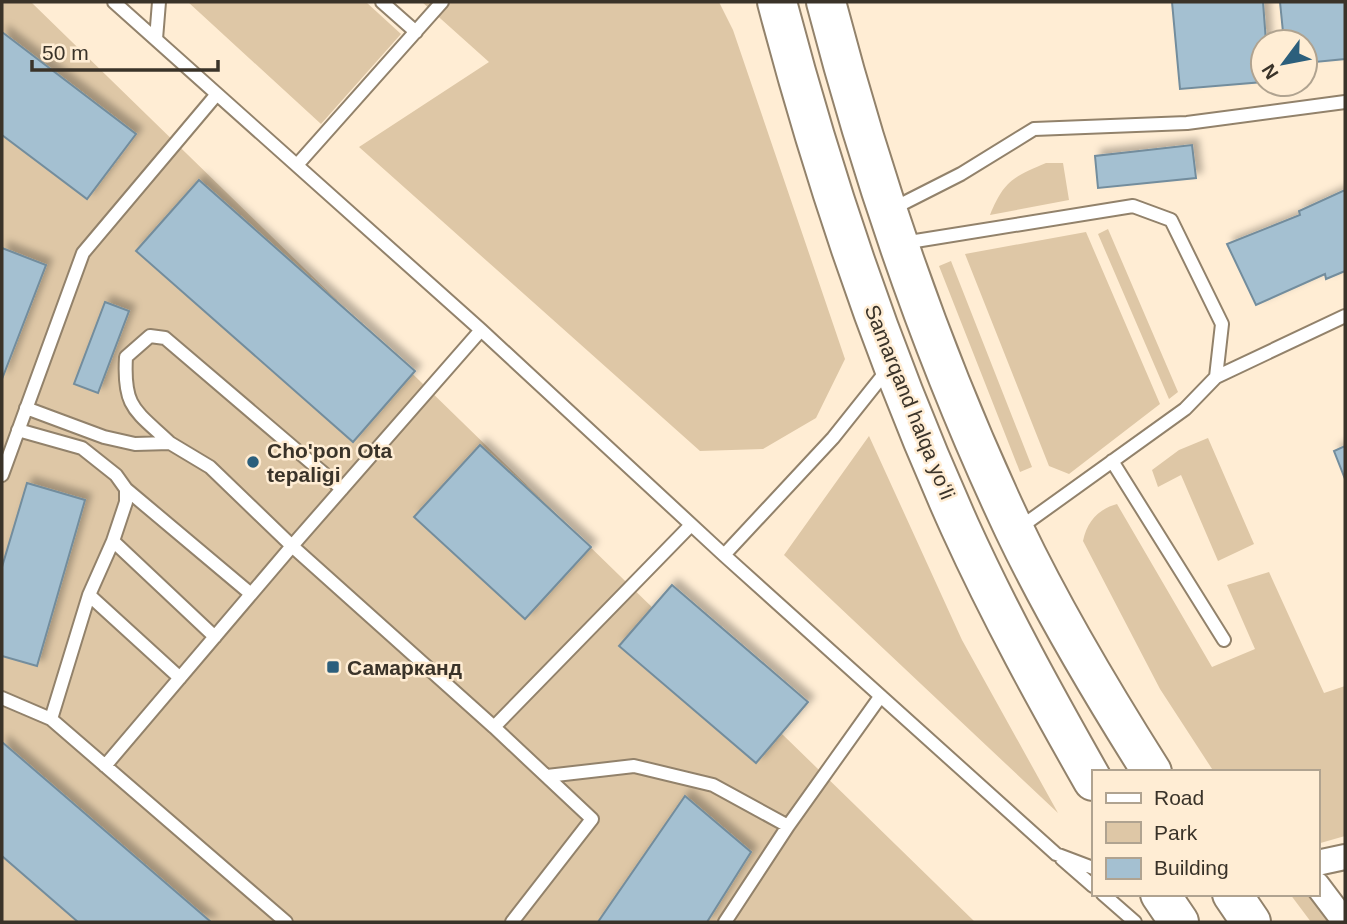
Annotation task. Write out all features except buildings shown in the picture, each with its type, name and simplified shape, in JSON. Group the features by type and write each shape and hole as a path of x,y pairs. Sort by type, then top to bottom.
{"highway":[{"path":"764,2 810,120"},
{"name":"Samarqand halqa yoʻli","path":"777,2 810,120 853,253 941,484 985,580 1092,779"},
{"path":"826,2 849,86 894,227 979,454 1061,621 1151,770"},
{"path":"844,2 894,227"},
{"path":"1161,896 1179,922"},
{"path":"1233,896 1251,922"}],"street":[{"path":"1319,863 1345,857"},
{"path":"1319,887 1345,922"}],"lane":[{"path":"114,2 481,330 880,697 1092,885"},
{"path":"156,39 159,2"},
{"path":"382,2 416,32"},
{"path":"297,165 442,2"},
{"path":"2,475 83,253 217,94"},
{"path":"894,227 961,174 1034,130 1187,123 1345,102"},
{"path":"894,227 1133,206 1171,220 1222,324 1216,377"},
{"path":"1015,531 1185,409 1216,377 1345,316"},
{"path":"105,766 481,330"},
{"path":"342,489 165,338 150,336 126,357 124,384 131,406 170,443 210,467 292,546 592,819 512,922"},
{"path":"724,555 833,438 893,363"},
{"path":"26,408 104,437 135,444 170,443"},
{"path":"18,430 82,448 116,475 126,489 251,594"},
{"path":"1112,461 1224,640"},
{"path":"51,719 89,595 113,541 126,502 126,489"},
{"path":"494,727 691,524"},
{"path":"113,541 215,637"},
{"path":"89,595 180,678"},
{"path":"725,922 788,826 880,697"},
{"path":"2,698 51,719 286,922"},
{"path":"547,776 634,766 713,785 788,826"},
{"path":"1056,854 1092,867"},
{"path":"1105,896 1135,922"}],"green space":[{"name":"Cho'pon Ota tepaligi","path":"2,2 31,2 975,922 2,922"},
{"path":"188,2 366,2 401,34 321,124"},
{"path":"422,2 719,2 733,30 845,359 816,418 763,449 700,451 359,147 489,62"},
{"path":"1046,163 1063,163 1069,200 990,215 1005,187 1025,172"},
{"path":"1108,229 1178,392 1169,399 1098,234"},
{"path":"1086,232 1160,404 1069,474 1049,466 965,254"},
{"path":"951,261 1032,467 1020,472 939,266"},
{"path":"869,436 962,640 1058,813 784,555"},
{"path":"1208,438 1254,544 1218,561 1181,475 1158,487 1152,470 1179,450"},
{"path":"1117,504 1212,667 1255,649 1227,585 1269,572 1324,693 1345,686 1345,836 1319,843 1319,770 1213,770 1160,689 1083,541 1094,517"},
{"path":"1292,896 1314,896 1333,922 1311,922"}],"place":[{"name":"Cho'pon Ota tepaligi","path":"253,462"},
{"name":"Самарканд","path":"333,667"}]}
